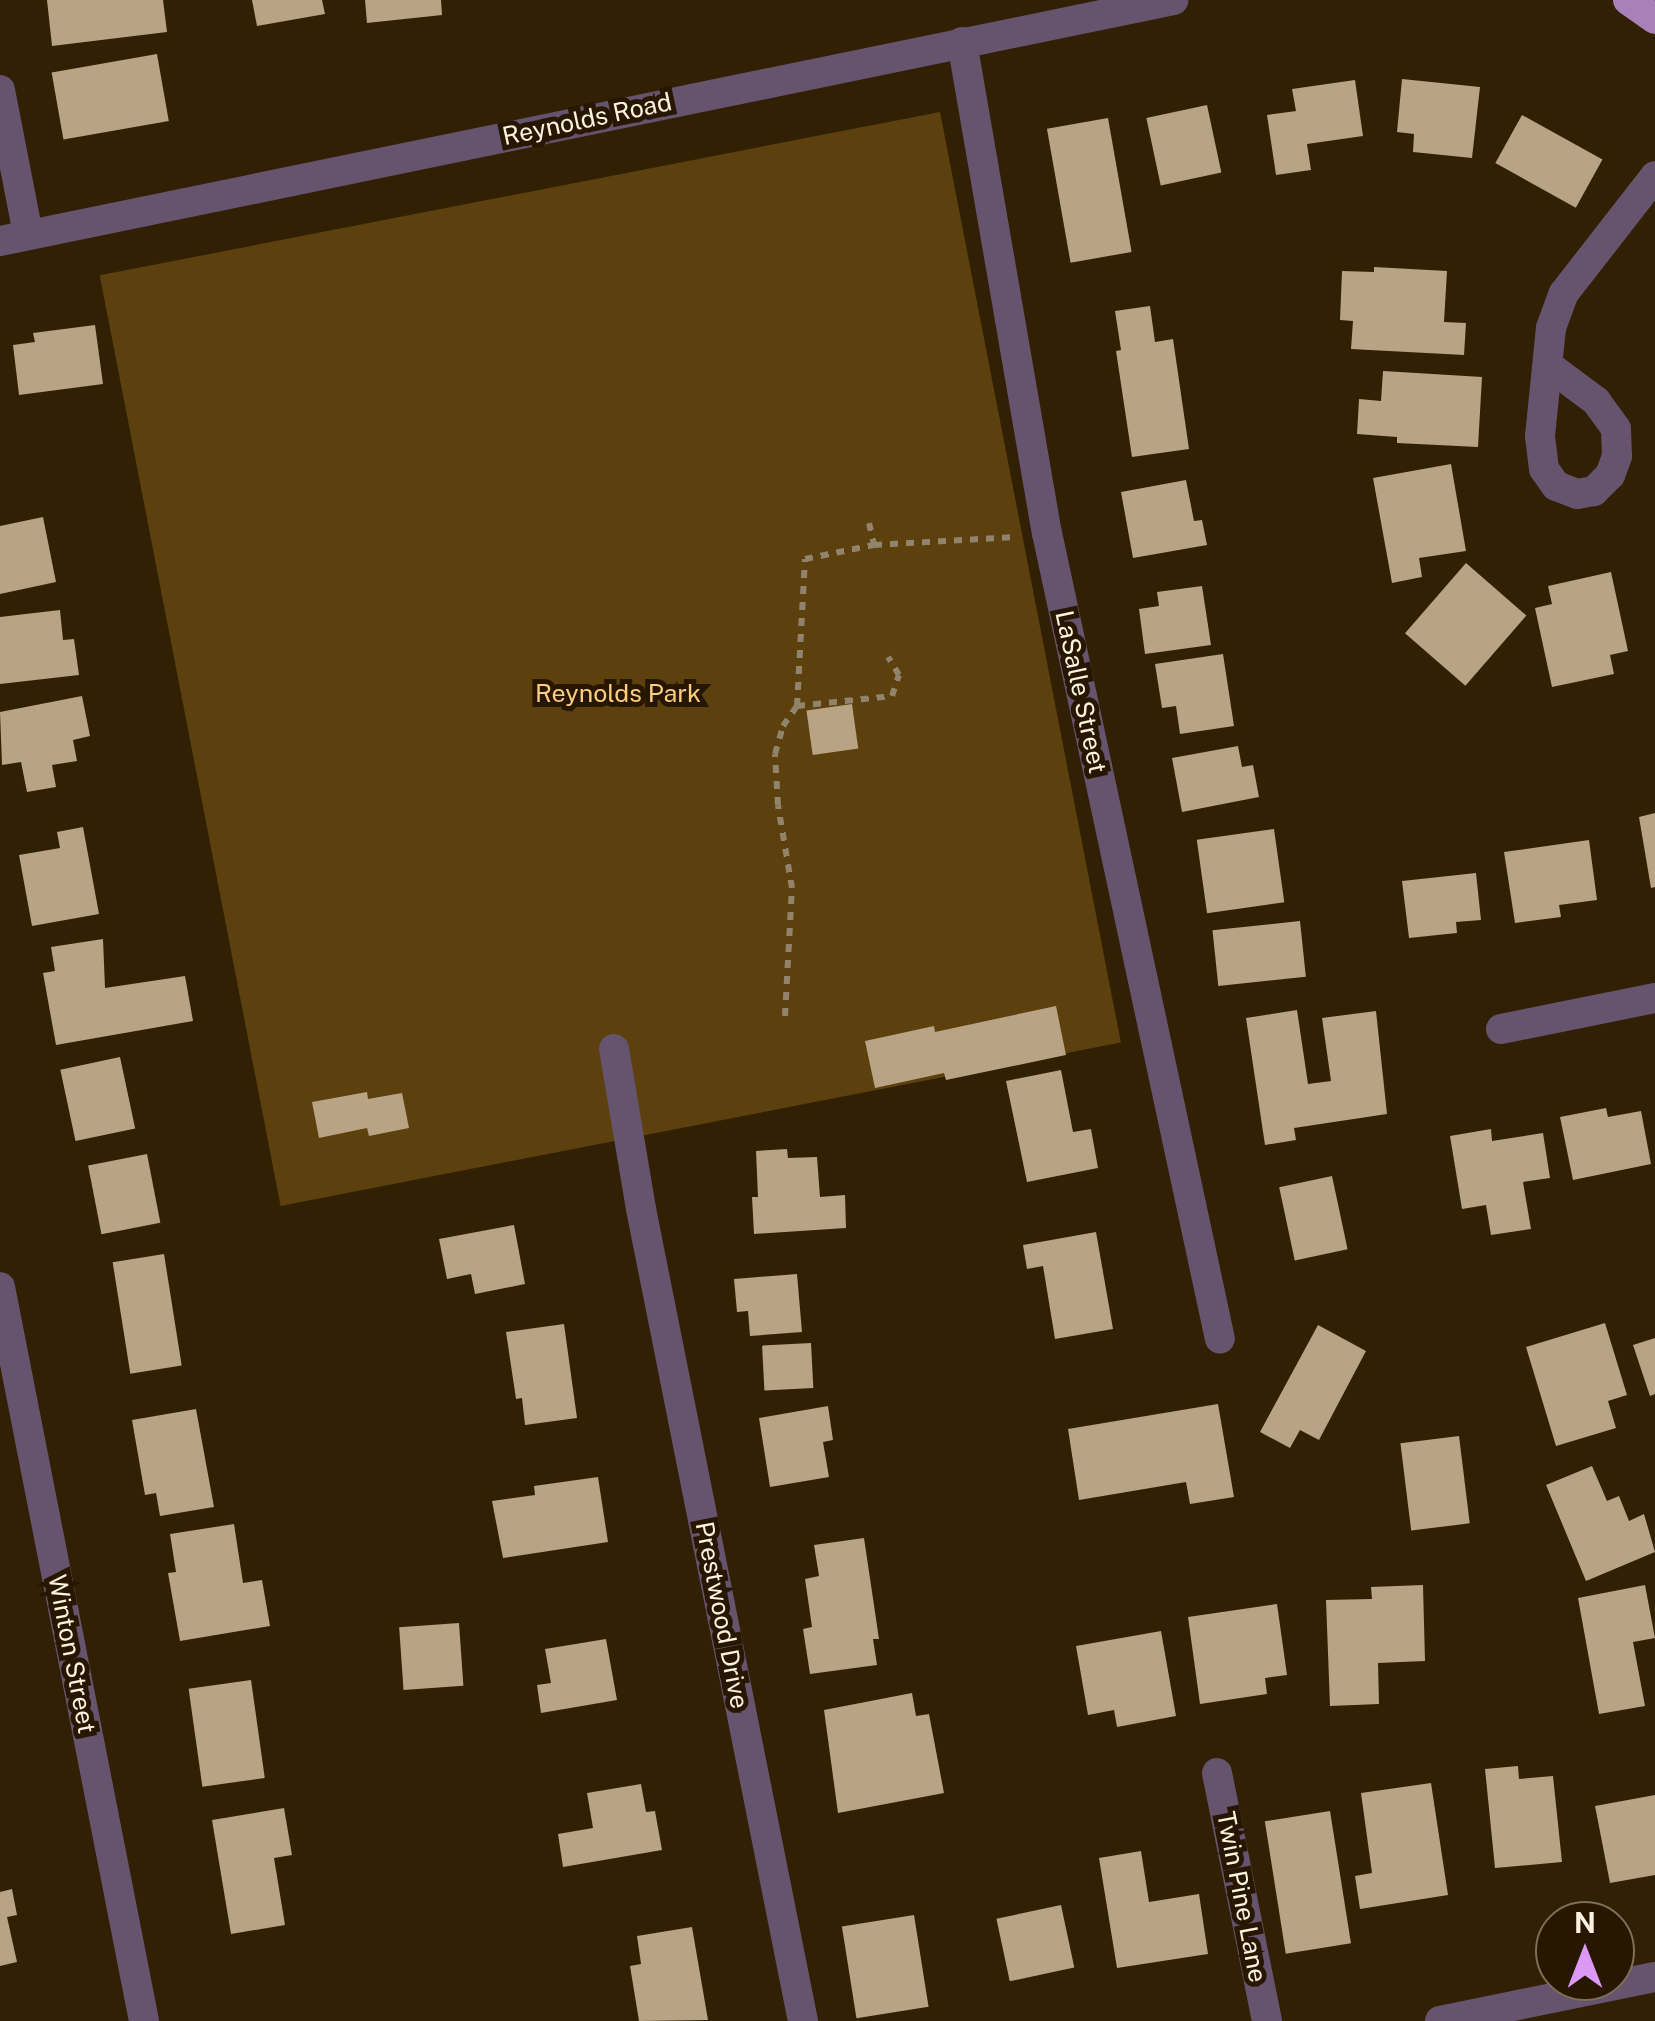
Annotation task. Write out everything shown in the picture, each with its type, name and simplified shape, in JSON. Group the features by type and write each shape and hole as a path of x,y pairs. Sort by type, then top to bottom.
{"main road":[{"path":"1628,0 1655,19"}],"street":[{"name":"Reynolds Road","path":"14,238 1174,0"},
{"name":"LaSalle Street","path":"962,42 1047,532 1220,1339"},
{"path":"0,90 14,238"},
{"path":"1549,366 1551,328 1564,293 1655,176"},
{"path":"1501,1029 1655,998"},
{"name":"Prestwood Drive","path":"614,1050 641,1209 803,2021"},
{"name":"Winton Street","path":"0,1287 144,2021"},
{"name":"Twin Pine Lane","path":"1217,1773 1267,2021"},
{"path":"1440,2021 1655,1977"}],"path":[{"path":"869,523 874,545"},
{"path":"785,1016 792,888 778,805 775,754 784,726 797,706 806,559 874,545 930,540 980,542 1047,532"},
{"path":"797,706 892,696 898,675 888,657"}],"green space":[{"name":"Reynolds Park","path":"940,112 1121,1043 281,1206 100,275"}],"building":[{"path":"47,0 163,0 167,32 52,46"},
{"path":"252,0 322,0 325,14 257,26"},
{"path":"365,0 441,0 442,15 367,23"},
{"path":"157,54 169,121 63,140 52,73"},
{"path":"1402,79 1480,87 1472,158 1413,152 1414,134 1397,132"},
{"path":"1355,80 1363,136 1307,144 1311,170 1276,175 1267,115 1296,111 1292,89"},
{"path":"1207,105 1221,172 1161,185 1146,118"},
{"path":"1522,115 1602,160 1576,208 1495,163"},
{"path":"1108,118 1132,252 1071,263 1047,129"},
{"path":"1374,267 1447,271 1444,322 1466,323 1464,355 1351,349 1353,321 1340,320 1342,271 1374,272"},
{"path":"1150,306 1155,342 1173,339 1189,449 1132,457 1116,351 1121,350 1115,311"},
{"path":"95,325 103,384 19,395 13,345 35,342 33,333"},
{"path":"1383,371 1482,377 1478,447 1397,443 1397,437 1357,434 1359,399 1381,401"},
{"path":"1451,464 1466,551 1419,558 1422,577 1392,583 1373,478"},
{"path":"1186,480 1194,521 1202,520 1207,545 1133,558 1121,492"},
{"path":"43,517 56,582 0,594 0,526"},
{"path":"1466,563 1526,615 1465,686 1405,633"},
{"path":"1611,572 1628,651 1610,655 1614,674 1552,687 1535,608 1552,604 1548,586"},
{"path":"1202,586 1211,645 1145,654 1139,609 1159,606 1157,592"},
{"path":"60,610 63,640 74,639 79,675 0,684 0,617"},
{"path":"1223,654 1234,726 1180,734 1176,706 1162,708 1155,664"},
{"path":"82,696 90,736 73,740 77,761 52,765 56,787 27,792 21,762 2,765 0,712"},
{"path":"852,704 858,749 813,755 806,710"},
{"path":"1238,746 1242,767 1253,765 1259,797 1182,812 1172,758"},
{"path":"1655,813 1655,887 1651,888 1639,817"},
{"path":"83,827 99,914 32,926 19,855 60,848 57,832"},
{"path":"1274,829 1284,902 1207,913 1197,840"},
{"path":"1589,840 1597,900 1559,905 1561,917 1515,923 1504,852"},
{"path":"1476,873 1481,920 1456,922 1457,933 1409,938 1402,881"},
{"path":"1300,921 1306,977 1218,986 1212,930"},
{"path":"103,939 105,988 185,976 193,1021 56,1045 43,973 55,971 51,947"},
{"path":"1056,1006 1066,1055 946,1080 944,1073 875,1088 865,1041 934,1026 935,1032"},
{"path":"1297,1010 1308,1084 1331,1081 1322,1018 1376,1011 1387,1114 1294,1128 1296,1140 1265,1145 1246,1018"},
{"path":"120,1057 135,1128 76,1141 60,1070"},
{"path":"1061,1070 1073,1132 1091,1129 1098,1168 1027,1182 1006,1081"},
{"path":"367,1092 368,1099 402,1093 409,1128 369,1136 367,1128 319,1138 312,1102"},
{"path":"1606,1108 1608,1117 1641,1111 1651,1164 1573,1180 1560,1117"},
{"path":"1491,1129 1492,1141 1543,1133 1550,1178 1523,1182 1531,1229 1491,1235 1486,1205 1462,1209 1450,1136"},
{"path":"787,1149 788,1158 817,1157 820,1197 845,1195 846,1228 754,1234 752,1197 758,1197 756,1151"},
{"path":"147,1154 160,1223 101,1234 88,1165"},
{"path":"1332,1176 1348,1249 1295,1261 1279,1187"},
{"path":"514,1225 525,1284 475,1294 471,1274 447,1279 439,1239"},
{"path":"1096,1232 1113,1329 1055,1339 1043,1266 1027,1269 1023,1245"},
{"path":"164,1254 182,1366 130,1374 113,1262"},
{"path":"797,1274 802,1332 750,1336 748,1311 737,1312 734,1279"},
{"path":"1605,1323 1627,1395 1608,1401 1616,1428 1556,1446 1526,1347"},
{"path":"564,1324 577,1418 525,1425 522,1398 516,1399 506,1332"},
{"path":"1318,1325 1366,1351 1319,1440 1300,1430 1290,1448 1260,1432"},
{"path":"1655,1338 1655,1394 1650,1396 1633,1345"},
{"path":"811,1343 813,1388 764,1391 762,1346"},
{"path":"1218,1404 1234,1497 1190,1504 1186,1482 1079,1500 1068,1429"},
{"path":"828,1406 833,1440 823,1442 829,1477 770,1487 759,1418"},
{"path":"196,1409 214,1507 160,1516 156,1493 145,1495 132,1420"},
{"path":"1459,1436 1470,1523 1411,1531 1400,1443"},
{"path":"1592,1466 1607,1501 1619,1496 1629,1521 1644,1514 1655,1552 1586,1581 1546,1485"},
{"path":"598,1477 608,1542 503,1558 492,1501 535,1495 534,1486"},
{"path":"234,1524 243,1583 262,1580 270,1626 180,1641 168,1573 176,1572 170,1534"},
{"path":"864,1538 879,1639 873,1639 877,1665 810,1674 803,1629 812,1627 805,1579 819,1576 814,1545"},
{"path":"1423,1585 1425,1661 1378,1663 1379,1704 1330,1706 1326,1600 1372,1599 1371,1587"},
{"path":"1645,1585 1655,1638 1633,1642 1645,1706 1599,1714 1578,1598"},
{"path":"1277,1604 1287,1675 1265,1678 1267,1694 1200,1704 1188,1617"},
{"path":"459,1623 463,1686 404,1690 399,1627"},
{"path":"1161,1631 1176,1716 1117,1727 1114,1710 1088,1715 1076,1646"},
{"path":"606,1639 617,1700 541,1713 537,1685 551,1683 545,1649"},
{"path":"251,1680 265,1778 202,1787 189,1689"},
{"path":"912,1693 916,1716 929,1714 944,1793 838,1813 824,1710"},
{"path":"1518,1766 1519,1779 1553,1776 1562,1862 1495,1868 1485,1769"},
{"path":"1431,1783 1448,1895 1360,1909 1355,1876 1372,1873 1361,1793"},
{"path":"641,1784 646,1812 655,1811 662,1850 563,1867 558,1834 593,1828 587,1793"},
{"path":"1655,1795 1655,1875 1610,1883 1595,1806"},
{"path":"284,1808 292,1855 274,1858 285,1925 231,1934 212,1820"},
{"path":"1330,1811 1351,1943 1286,1954 1265,1821"},
{"path":"1141,1851 1149,1902 1199,1894 1208,1954 1117,1968 1099,1858"},
{"path":"12,1889 17,1915 7,1917 17,1962 0,1966 0,1892"},
{"path":"1061,1905 1074,1968 1010,1981 996,1919"},
{"path":"914,1915 929,2007 856,2018 842,1926"},
{"path":"692,1927 708,2020 639,2021 630,1966 641,1964 637,1936"}]}
